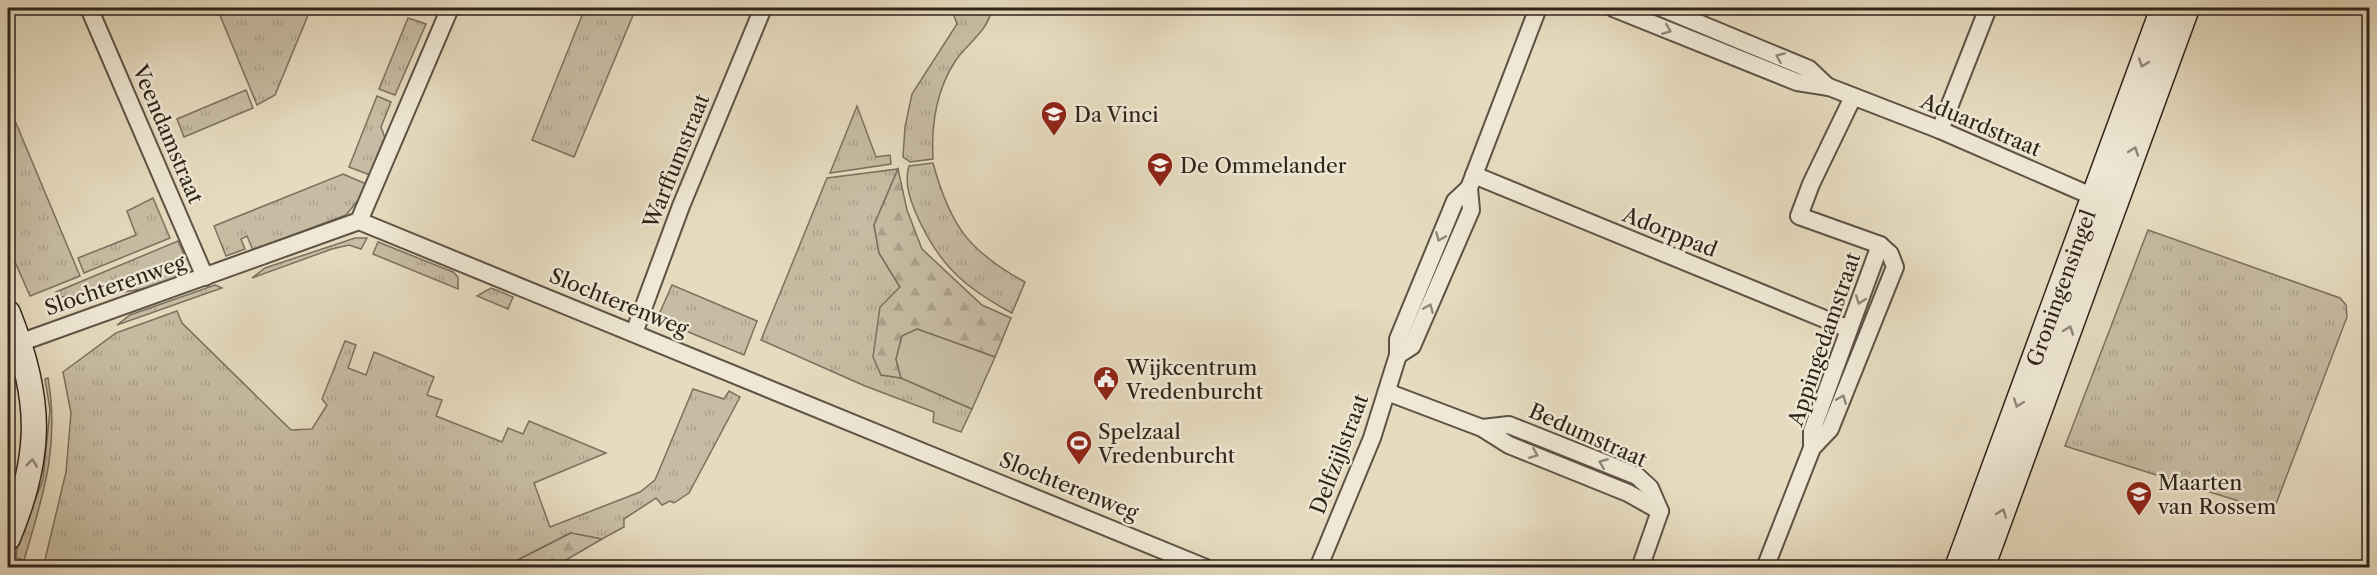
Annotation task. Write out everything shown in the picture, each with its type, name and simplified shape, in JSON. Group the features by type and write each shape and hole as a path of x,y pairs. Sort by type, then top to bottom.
{"street":[{"name":"Veendamstraat","path":"89,8 205,278"},
{"path":"359,221 450,8"},
{"name":"Warffumstraat","path":"634,333 681,206 763,8"},
{"name":"Delfzijlstraat","path":"1318,567 1372,438 1398,355 1412,346 1471,210 1472,182 1538,8"},
{"name":"Aduardstraat","path":"1613,8 1797,82 1829,87 1940,130 2104,202"},
{"name":"Aduardstraat","path":"1662,8 1809,69 1829,87"},
{"path":"1940,130 1988,8"},
{"name":"Groningensingel","path":"1982,567 2104,202 2163,8"},
{"name":"Groningensingel","path":"1958,567 2104,202 2187,8"},
{"name":"Appingedamstraat","path":"1812,448 1830,429 1895,267 1890,254 1880,245 1799,216 1811,184 1853,97"},
{"name":"Adorppad","path":"1472,182 1849,329"},
{"name":"Slochterenweg","path":"14,345 359,221 1206,567"},
{"name":"Appingedamstraat","path":"1765,567 1812,448 1812,431 1880,245"},
{"path":"8,313 14,345 34,401 35,434 31,471 8,538"},
{"name":"Bedumstraat","path":"1387,392 1482,428 1509,425 1637,476 1650,488 1660,512 1640,567"}],"green space":[{"path":"217,8 311,8 275,95 257,105"},
{"path":"585,8 636,8 574,157 532,140"},
{"path":"951,8 992,8 987,23 949,71 939,95 934,120 933,159 910,162 903,157 905,127 912,94 957,24"},
{"path":"408,18 426,24 395,95 379,89"},
{"path":"246,90 253,108 184,137 177,119"},
{"path":"377,96 391,102 381,127 385,138 370,175 349,167"},
{"path":"8,104 80,276 30,296 8,246"},
{"path":"857,106 876,157 890,155 891,164 830,173"},
{"path":"933,163 939,185 964,234 989,259 1025,282 1012,313 979,293 953,272 923,229 909,195 908,172 909,166"},
{"path":"898,169 874,225 879,253 900,287 881,375 901,378 972,409 961,432 933,422 934,412 865,386 761,340 827,178"},
{"path":"898,169 907,210 922,249 982,305 1011,318 995,357 917,329 902,336 896,359 901,378 881,375 873,357 880,307 900,287 879,253 874,225"},
{"path":"343,174 366,184 359,199 346,215 253,250 247,236 241,239 245,249 226,256 214,226"},
{"path":"153,198 170,238 84,273 78,258 136,235 127,211"},
{"path":"2148,230 2340,298 2346,305 2347,317 2273,512 2065,446"},
{"path":"355,238 367,238 361,249 349,245 332,249 252,278 265,268"},
{"path":"178,241 185,263 179,274 167,282 108,294 58,297 56,292"},
{"path":"378,242 453,272 458,277 458,289 373,254"},
{"path":"215,285 222,288 117,325 130,315"},
{"path":"672,285 757,321 744,355 657,319"},
{"path":"491,288 513,297 508,309 477,296"},
{"path":"177,311 182,323 291,430 312,429 327,405 322,399 345,341 356,345 348,368 366,375 374,352 434,377 427,395 442,400 436,416 502,442 508,428 523,434 529,421 606,453 534,483 550,527 640,492 655,480 693,389 724,399 729,391 740,397 689,493 674,503 670,501 662,505 656,498 624,519 624,527 602,539 570,533 504,567 43,568 66,472 71,413 63,372 116,333"},
{"path":"917,329 995,357 972,409 901,378 896,359 902,336"},
{"path":"48,378 52,426 51,449 43,492 24,560 16,558 20,526 36,498 43,479 50,410 45,379"},
{"path":"571,533 602,539 554,567 504,567"}],"place":[{"name":"Da Vinci","path":"1054,137"},
{"name":"De Ommelander","path":"1160,188"},
{"name":"Wijkcentrum Vredenburcht","path":"1106,402"},
{"name":"Spelzaal Vredenburcht","path":"1079,466"},
{"name":"Maarten van Rossem","path":"2139,517"}]}
